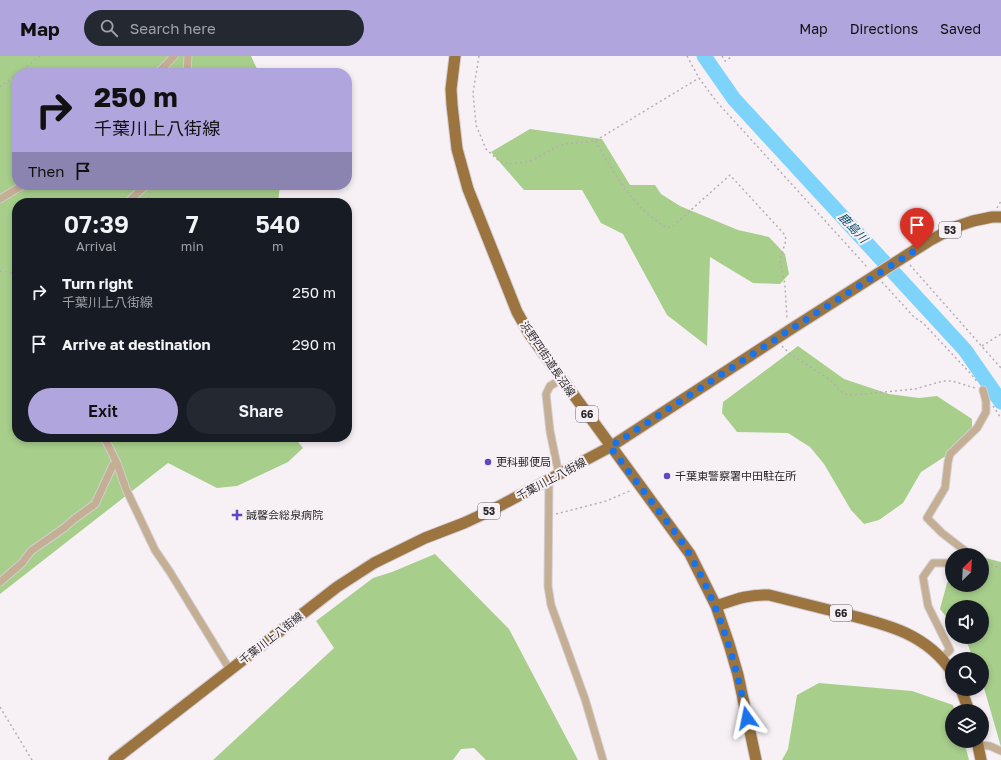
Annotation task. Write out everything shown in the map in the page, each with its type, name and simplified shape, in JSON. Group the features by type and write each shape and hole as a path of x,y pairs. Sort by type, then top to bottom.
{"main road":[{"name":"浜野四街道長沼線","path":"455,56 451,89 453,125 457,149 468,189 517,312 530,336 690,554 716,606 729,644 756,760"},
{"name":"千葉川上八街線","path":"114,760 337,587 374,563 425,538 492,510 610,447 775,339 930,241 955,228 974,221 992,217 1001,217"},
{"name":"66","path":"716,606 743,596 759,594 884,624 917,639 945,664"},
{"path":"978,748 981,760"}],"street":[{"path":"163,68 174,56"},
{"path":"187,68 188,56"},
{"path":"0,199 15,190"},
{"path":"132,198 141,190"},
{"path":"562,379 550,386 546,394 554,478 548,516 548,586 551,605 585,699 603,760"},
{"path":"961,548 942,533 927,518 945,488 950,454 977,428 986,412 983,390"},
{"path":"106,442 117,463 126,489 155,550 230,670"},
{"path":"0,582 22,563 30,551 64,528 72,520 95,504 113,465 117,463"},
{"path":"941,659 950,650 928,606 924,577 933,563 945,563"},
{"path":"989,746 1001,751"}],"path":[{"path":"25,68 40,56"},
{"path":"479,56 473,93 476,125 486,149 499,161 509,164 526,162 537,158 554,148 566,144 596,141 700,78"},
{"path":"687,56 716,101 914,317 923,323 971,374 1001,418"},
{"path":"722,56 725,61 733,56"},
{"path":"0,87 12,78"},
{"path":"596,141 628,193 643,210 662,226 667,228 672,227 730,175 786,235 780,260 785,285 788,331"},
{"path":"904,258 1001,368"},
{"path":"0,271 12,272"},
{"path":"982,346 1001,334"},
{"path":"775,339 790,354 833,382 840,391 846,394 860,395 915,389 943,381 952,381 983,390"},
{"path":"548,516 606,501 630,491 639,485"},
{"path":"989,564 1001,570"},
{"path":"0,707 32,760"}],"green space":[{"path":"0,56 251,56 257,68 12,68 12,190 279,190 279,198 12,198 12,442 298,442 303,448 288,462 237,486 217,488 168,463 0,594"},
{"path":"530,129 602,139 630,185 655,185 661,194 680,206 738,230 769,237 785,254 789,274 780,284 753,283 710,257 707,346 667,315 623,234 601,223 582,190 524,190 491,152"},
{"path":"798,346 844,379 889,394 919,398 937,396 972,419 972,439 921,472 903,503 879,520 864,524 851,510 824,464 810,447 788,433 737,432 722,413 723,402"},
{"path":"435,554 509,629 578,760 486,760 474,748 461,749 453,760 213,760 334,648 316,621 373,578 392,572"},
{"path":"989,559 1001,562 1001,747 986,696 989,696 989,652 970,652 967,644 989,644 989,600 945,600 945,615 940,609 945,590 945,592 989,592"},
{"path":"819,683 912,691 950,704 945,704 945,748 966,748 969,760 782,760 788,749 797,695"}],"waterway":[{"name":"鹿島川","path":"704,56 734,99 965,350 1001,402"}],"place":[{"name":"更科郵便局","path":"488,462"},
{"name":"千葉東警察署中田駐在所","path":"667,476"},
{"name":"誠馨会総泉病院","path":"237,515"}],"route":[{"path":"747,718 738,675 725,631 716,606 690,554 610,447 917,249"}]}
